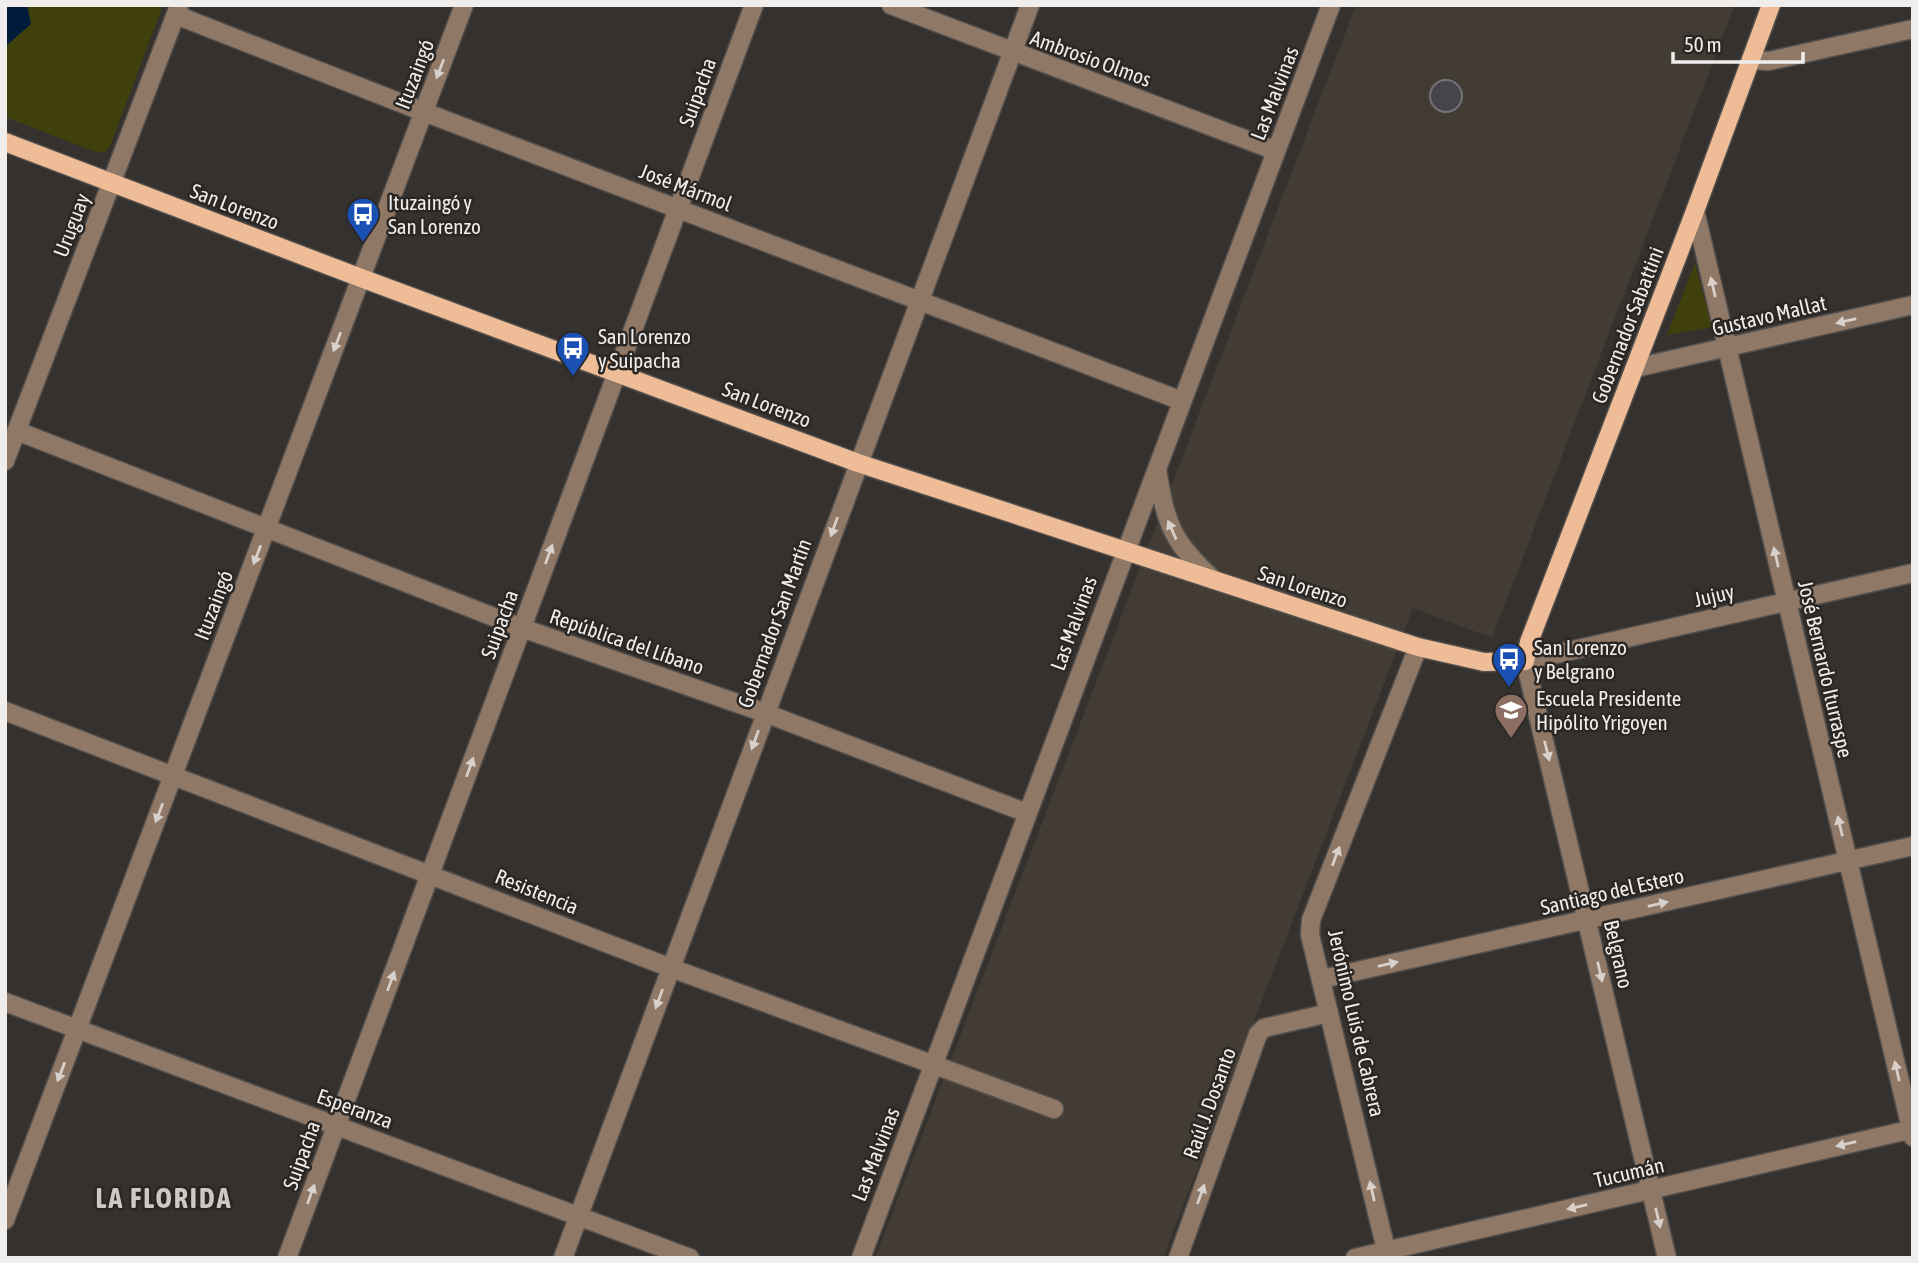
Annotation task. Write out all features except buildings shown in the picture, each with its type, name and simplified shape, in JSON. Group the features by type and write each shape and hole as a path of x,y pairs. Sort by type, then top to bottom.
{"main road":[{"name":"Gobernador Sabattini","path":"1525,661 1529,642 1695,211 1771,5"},
{"name":"San Lorenzo","path":"5,142 858,463 1418,647 1484,662 1525,661"}],"street":[{"name":"Ituzaingó","path":"5,1220 464,5"},
{"name":"Suipacha","path":"287,1258 754,5"},
{"name":"Ambrosio Olmos","path":"891,5 1276,151"},
{"name":"Gobernador San Martín","path":"563,1258 1030,5"},
{"name":"Las Malvinas","path":"860,1258 1331,5"},
{"name":"José Mármol","path":"177,10 424,112 1182,401"},
{"name":"Uruguay","path":"5,460 177,10"},
{"path":"1751,60 1769,61 1913,29"},
{"name":"José Bernardo Iturraspe","path":"1695,211 1912,1132"},
{"name":"Gustavo Mallat","path":"1635,368 1913,305"},
{"name":"República del Líbano","path":"17,431 522,628 765,713 1027,813"},
{"path":"1157,466 1167,521 1176,541 1214,580"},
{"name":"Jujuy","path":"1525,661 1913,573"},
{"name":"Jerónimo Luis de Cabrera","path":"1387,1254 1310,935 1311,920 1418,647"},
{"name":"Belgrano","path":"1525,661 1667,1258"},
{"name":"Resistencia","path":"5,711 671,968 1054,1109"},
{"name":"Santiago del Estero","path":"1322,979 1913,846"},
{"name":"Esperanza","path":"5,1002 690,1258"},
{"name":"Raúl J. Dosanto","path":"1178,1258 1258,1034 1264,1028 1329,1013"},
{"name":"Tucumán","path":"1355,1258 1387,1254 1651,1190 1912,1132"}],"shaded area":[{"path":"5,5 163,5 110,146 105,152 96,152 5,117"},
{"path":"1356,5 1735,5 1492,638 1413,608 1163,1258 875,1258"},
{"path":"1695,263 1712,327 1667,335"}],"water":[{"path":"5,5 27,5 31,24 5,47"}],"place":[{"name":"Ituzaingó y San Lorenzo","path":"363,244"},
{"name":"San Lorenzo y Suipacha","path":"573,378"},
{"name":"San Lorenzo y Belgrano","path":"1509,689"},
{"name":"Escuela Presidente Hipólito Yrigoyen","path":"1511,740"}],"district":[{"name":"LA FLORIDA","path":"164,1198"}]}
